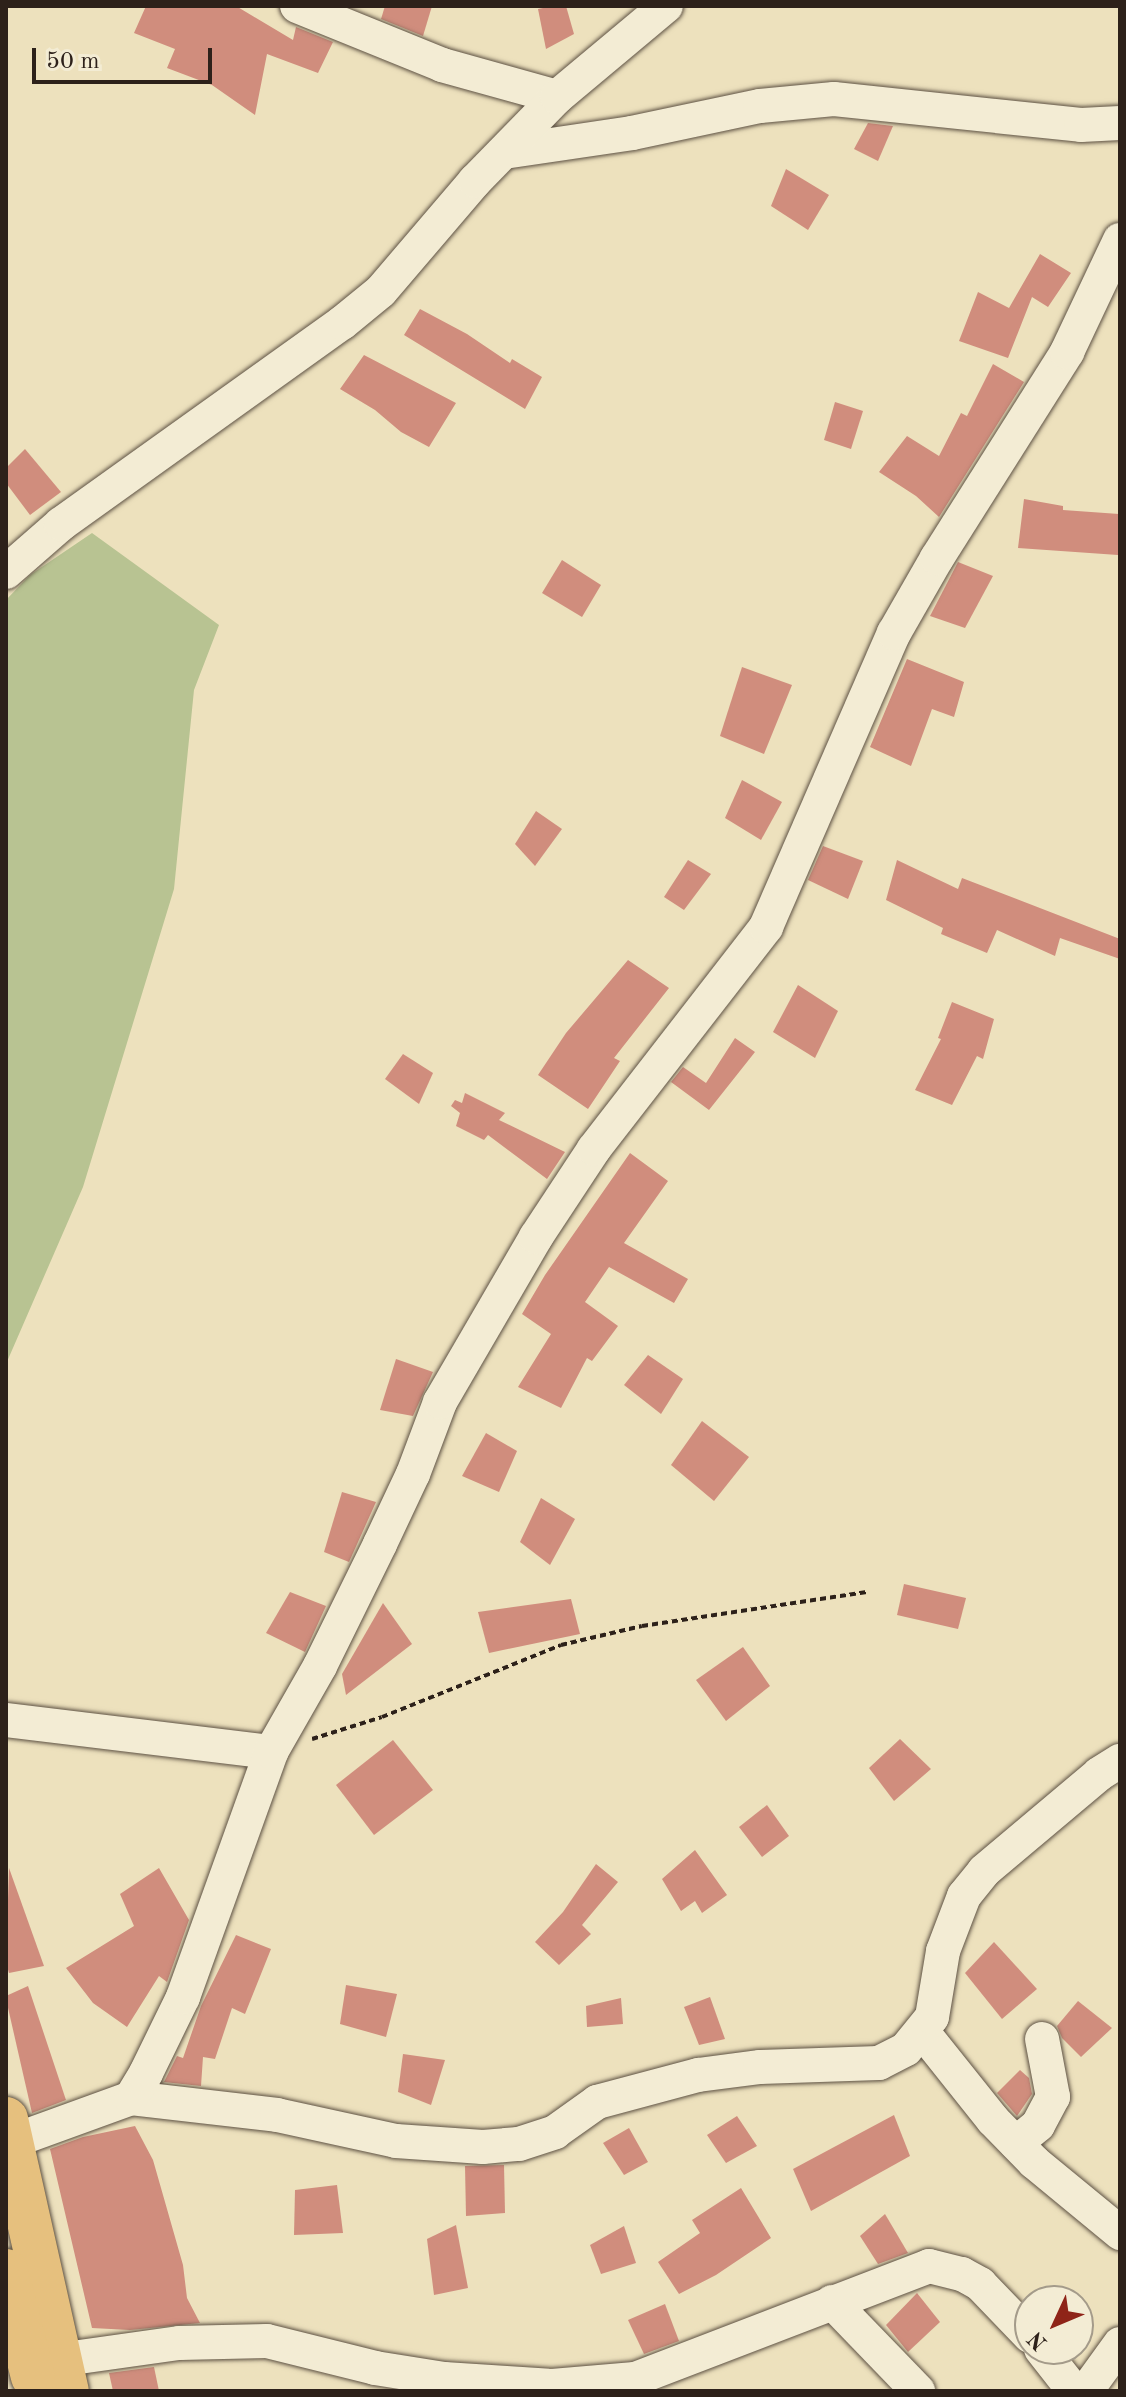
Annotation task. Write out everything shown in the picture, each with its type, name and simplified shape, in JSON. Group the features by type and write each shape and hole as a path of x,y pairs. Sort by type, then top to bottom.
{"highway":[{"path":"9,2130 54,2381"},
{"path":"6,2271 54,2381"}],"street":[{"path":"297,6 442,65 557,97"},
{"path":"6,572 61,524 342,323 381,291 557,97 666,6"},
{"path":"504,152 618,135 760,106 834,99 888,102 1081,125 1120,123"},
{"path":"131,2098 183,1997 271,1752 320,1666 380,1544 440,1402 513,1275 594,1149 766,927 894,633 937,558 1067,352 1120,240"},
{"path":"6,1720 271,1752"},
{"path":"9,2130 131,2098 277,2115 396,2141 483,2147 519,2144 555,2132 597,2102 698,2075 760,2067 879,2063 906,2049 932,2017 943,1951 964,1896 984,1871 1099,1774 1120,1761"},
{"path":"922,2031 1016,2143 1120,2233"},
{"path":"1016,2143 1038,2125 1053,2097 1042,2039"},
{"path":"54,2381 179,2343 252,2340 444,2379 552,2386 636,2385 832,2302 929,2266 944,2268 980,2284 1014,2319"},
{"path":"832,2302 918,2391"},
{"path":"1086,2391 1120,2344"},
{"path":"1054,2365 1074,2391"}],"path":[{"path":"271,1752 382,1717 561,1645 642,1626 868,1592"}],"green space":[{"path":"92,533 219,625 194,690 174,889 83,1187 6,1364 6,600 30,575"}],"building":[{"path":"146,6 236,6 293,40 296,27 333,42 318,73 267,54 255,115 212,85 167,68 175,49 134,33"},
{"path":"385,6 432,6 423,36 381,19"},
{"path":"566,6 574,34 546,49 538,9"},
{"path":"868,123 893,126 878,161 854,149"},
{"path":"786,169 829,195 808,230 771,206"},
{"path":"1040,254 1071,273 1048,307 1032,297 1008,358 959,341 978,292 1009,308"},
{"path":"420,309 467,334 510,363 512,359 542,377 525,409 404,335"},
{"path":"364,355 456,403 429,447 401,432 375,410 340,389"},
{"path":"993,364 1024,382 939,517 916,496 879,472 907,436 939,456 961,413 967,416"},
{"path":"835,402 863,411 851,449 824,440"},
{"path":"25,449 61,492 30,515 6,483 6,468"},
{"path":"1024,499 1063,506 1063,510 1119,514 1118,555 1018,548"},
{"path":"562,560 601,585 582,617 542,593"},
{"path":"958,562 993,576 965,628 930,616"},
{"path":"907,659 964,682 954,717 932,709 911,766 870,747"},
{"path":"742,667 792,685 764,754 720,736"},
{"path":"742,780 782,802 761,840 725,818"},
{"path":"536,811 562,829 535,866 515,844"},
{"path":"823,846 863,861 848,899 808,880"},
{"path":"688,860 711,874 684,910 664,897"},
{"path":"897,860 958,889 962,878 1120,939 1120,959 1060,938 1055,956 997,930 987,953 941,934 943,928 886,900"},
{"path":"628,960 669,988 614,1058 620,1061 588,1109 538,1075 566,1033"},
{"path":"798,985 838,1011 815,1058 773,1032"},
{"path":"952,1002 994,1019 983,1059 977,1056 952,1105 915,1090 941,1039 938,1038"},
{"path":"735,1038 755,1052 709,1110 671,1082 683,1067 706,1083"},
{"path":"403,1054 433,1073 419,1104 385,1079"},
{"path":"465,1093 505,1113 499,1120 565,1152 547,1179 488,1135 484,1140 456,1126 460,1113 451,1106 455,1100 462,1103"},
{"path":"630,1153 668,1181 624,1243 688,1279 674,1303 609,1267 585,1302 618,1326 592,1361 587,1358 561,1408 518,1387 551,1334 522,1314 545,1275"},
{"path":"648,1355 683,1379 661,1414 624,1385"},
{"path":"396,1359 433,1372 413,1416 380,1410"},
{"path":"702,1421 749,1457 714,1501 671,1465"},
{"path":"486,1433 517,1451 499,1492 462,1476"},
{"path":"342,1492 376,1502 349,1562 324,1552"},
{"path":"541,1498 575,1519 550,1565 520,1542"},
{"path":"904,1584 966,1598 958,1629 897,1615"},
{"path":"290,1592 326,1606 305,1652 266,1633"},
{"path":"571,1599 580,1634 489,1653 478,1612"},
{"path":"383,1603 412,1644 346,1695 342,1674"},
{"path":"743,1647 770,1686 726,1721 696,1680"},
{"path":"900,1739 931,1769 894,1801 869,1768"},
{"path":"393,1740 433,1790 374,1835 336,1785"},
{"path":"767,1805 789,1836 762,1857 739,1827"},
{"path":"695,1850 727,1895 702,1913 695,1901 681,1911 662,1879"},
{"path":"596,1864 618,1882 582,1925 591,1934 559,1965 535,1942 563,1912"},
{"path":"9,1868 44,1966 9,1973 6,1963"},
{"path":"159,1868 189,1920 167,1982 159,1976 127,2027 93,2003 66,1968 134,1926 120,1894"},
{"path":"236,1935 271,1949 245,2014 232,2008 215,2059 203,2057 201,2086 164,2082 177,2056 183,2058 201,2006"},
{"path":"994,1942 1037,1989 1002,2019 965,1973"},
{"path":"346,1985 397,1994 386,2037 340,2024"},
{"path":"28,1986 66,2100 32,2113 6,1999 6,1996"},
{"path":"710,1997 725,2039 699,2045 684,2007"},
{"path":"621,1998 623,2024 587,2027 586,2006"},
{"path":"1078,2001 1112,2028 1081,2057 1062,2038 1057,2026"},
{"path":"403,2054 445,2060 431,2105 398,2092"},
{"path":"1020,2070 1029,2078 1032,2094 1017,2116 997,2093"},
{"path":"894,2115 910,2156 811,2211 793,2169"},
{"path":"737,2116 757,2146 726,2163 707,2135"},
{"path":"135,2126 153,2160 183,2265 187,2298 200,2323 130,2330 92,2328 50,2149 83,2137"},
{"path":"629,2128 648,2162 624,2175 603,2143"},
{"path":"504,2165 505,2213 466,2216 465,2166"},
{"path":"337,2185 343,2233 294,2235 295,2190"},
{"path":"741,2188 771,2238 716,2275 679,2294 658,2262 700,2233 692,2220"},
{"path":"885,2214 908,2253 878,2264 860,2236"},
{"path":"456,2225 468,2288 434,2295 427,2239"},
{"path":"624,2226 636,2263 601,2274 590,2245"},
{"path":"917,2293 940,2322 908,2352 886,2325"},
{"path":"665,2304 679,2341 644,2354 628,2320"},
{"path":"154,2367 159,2391 113,2391 109,2373"}]}
